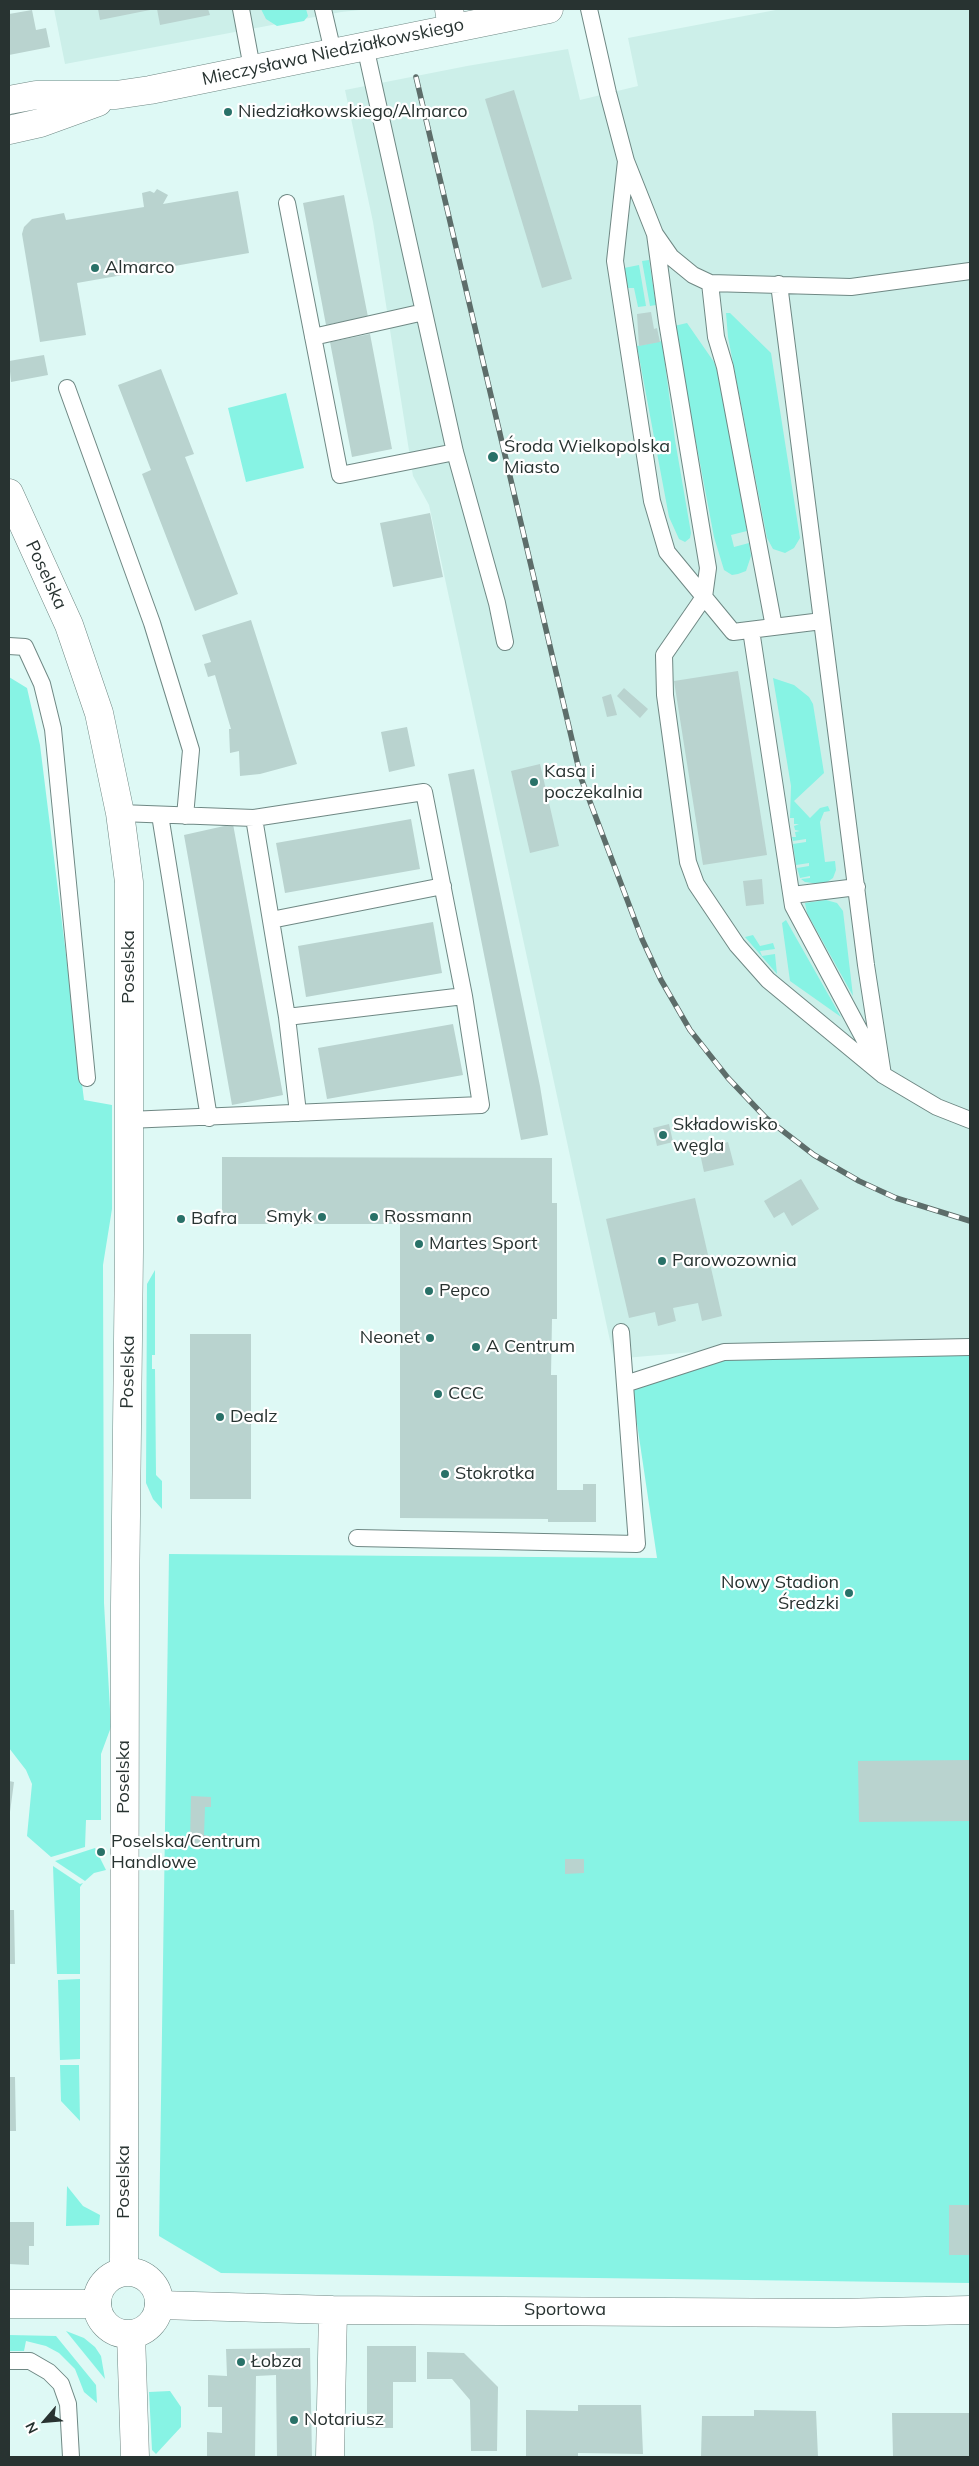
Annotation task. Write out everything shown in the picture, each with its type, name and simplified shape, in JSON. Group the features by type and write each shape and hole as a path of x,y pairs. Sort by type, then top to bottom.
{"street":[{"name":"Mieczysława Niedziałkowskiego","path":"9,130 40,123 116,95 365,46 451,18 550,9"},
{"name":"Mieczysława Niedziałkowskiego","path":"9,100 36,95 116,95"},
{"name":"Poselska","path":"9,493 69,625 99,713 120,813 129,882 129,1270 124,1605 124,2272"},
{"path":"124,2272 138,2274 150,2281 157,2292 159,2305 157,2316 150,2325 142,2331 131,2334 119,2333 108,2326 100,2316 97,2304 99,2293 105,2283 113,2276 124,2272"},
{"path":"9,2304 97,2304"},
{"name":"Sportowa","path":"159,2305 332,2310 838,2313 970,2310"},
{"path":"330,2457 332,2310"},
{"path":"131,2334 135,2457"}],"lane":[{"path":"241,9 252,68"},
{"path":"323,9 333,52"},
{"path":"589,9 626,161 655,234 671,257 693,275 710,283 851,287 970,271"},
{"path":"365,46 455,452 505,642"},
{"path":"626,161 615,261 652,501 667,552 733,632 822,621"},
{"path":"287,203 340,475 455,452"},
{"path":"655,234 666,322 708,568 704,597 664,655 665,695 688,862 696,884 737,945 768,980 883,1075 937,1107 970,1120"},
{"path":"710,283 716,337 725,367 774,627"},
{"path":"779,284 883,1075"},
{"path":"313,337 424,312"},
{"path":"67,388 152,623 191,750 185,816"},
{"path":"751,630 793,906 883,1075"},
{"path":"9,646 25,647 42,684 53,729 87,1078"},
{"path":"120,813 254,818 424,792 444,886 464,996 481,1106 128,1120"},
{"path":"160,815 209,1118"},
{"path":"254,818 287,1017 298,1113"},
{"path":"271,920 444,886"},
{"path":"792,895 857,887"},
{"path":"287,1017 464,996"},
{"path":"357,1538 637,1544 621,1332"},
{"path":"625,1384 724,1352 970,1347"},
{"path":"9,2361 30,2361 49,2372 61,2384 68,2404 71,2457"}],"shaded area":[{"path":"54,9 370,9 341,12 65,64"},
{"path":"781,9 970,9 970,1341 760,1346 614,1359 429,505 413,476 373,222 345,90 467,66 568,49 580,100 638,86 628,38"}],"green space":[{"path":"261,9 306,9 308,16 304,21 277,26 266,19"},
{"path":"649,260 656,305 650,306 642,261"},
{"path":"639,265 646,306 638,307 634,288 628,288 624,268"},
{"path":"726,313 730,313 771,353 800,538 794,548 785,553 773,549 767,538 728,337"},
{"path":"687,323 714,362 719,376 747,531 731,535 734,547 749,543 751,556 746,571 738,574 732,575 724,570 714,537 674,326"},
{"path":"662,341 675,440 691,533 690,538 685,542 679,539 669,517 637,346"},
{"path":"286,393 304,468 246,482 228,408"},
{"path":"9,677 27,688 40,745 84,1100 112,1105 112,1209 103,1265 104,1603 111,1727 101,1754 101,1820 86,1820 85,1847 51,1857 27,1836 32,1784 26,1770 9,1748"},
{"path":"773,678 794,685 809,697 813,704 824,773 794,801 810,818 820,808 828,806 830,811 824,812 820,822 825,862 835,861 836,870 833,878 819,884 805,882 801,879 810,878 810,876 800,878 797,868 809,866 809,863 796,865 793,844 806,842 806,839 793,841 792,837 796,837 795,832 800,831 795,830 794,826 799,824 794,824 794,818 790,818 791,786"},
{"path":"826,900 837,903 843,911 853,996 807,913 805,903"},
{"path":"786,920 841,1017 790,981 782,923"},
{"path":"753,935 760,946 773,943 775,949 760,951 762,956 775,954 777,974 745,937"},
{"path":"155,1270 155,1355 152,1355 152,1369 155,1369 156,1475 162,1481 162,1509 153,1499 146,1483 147,1284"},
{"path":"970,1341 970,2283 221,2273 159,2236 169,1554 657,1558 632,1390 760,1346"},
{"path":"95,1848 106,1870 94,1873 85,1881 55,1861"},
{"path":"53,1866 80,1884 83,1883 80,1887 80,1974 57,1974"},
{"path":"80,1979 80,2059 60,2060 58,1980"},
{"path":"60,2065 79,2065 80,2121 61,2101"},
{"path":"67,2186 83,2206 100,2215 99,2225 66,2226"},
{"path":"66,2331 84,2338 95,2347 101,2356 105,2379"},
{"path":"9,2335 56,2336 96,2385 97,2403 84,2392 75,2369 59,2353 46,2346 26,2341 24,2351 9,2351"},
{"path":"170,2391 181,2407 181,2427 156,2454 152,2450 149,2392"}],"building":[{"path":"98,9 150,9 150,10 100,20"},
{"path":"157,9 208,9 210,15 160,25"},
{"path":"32,10 36,30 46,28 50,47 9,55 9,14"},
{"path":"514,90 572,279 542,288 485,99"},
{"name":"Almarco","path":"157,189 168,195 163,204 238,191 249,253 77,283 86,335 40,342 22,234 24,227 32,219 64,213 66,220 144,207 142,193 150,191 154,193"},
{"path":"344,195 368,317 326,325 303,203"},
{"path":"651,312 654,329 657,328 660,342 639,346 637,314"},
{"path":"370,334 392,449 352,457 330,342"},
{"path":"44,355 48,375 11,382 9,361"},
{"path":"161,369 194,454 185,457 238,594 195,611 142,474 151,470 118,385"},
{"path":"430,513 443,577 393,587 380,523"},
{"path":"251,620 297,764 260,774 240,776 239,751 230,753 229,729 231,729 215,675 208,677 204,664 211,662 202,635"},
{"path":"738,671 767,855 703,865 674,681"},
{"path":"624,688 648,709 640,718 617,696"},
{"path":"611,694 617,715 607,717 602,697"},
{"path":"407,727 415,766 389,772 381,732"},
{"path":"540,764 559,846 530,853 511,771"},
{"path":"474,769 540,1086 548,1135 521,1140 448,774"},
{"path":"411,819 420,869 285,893 276,843"},
{"path":"233,824 283,1095 232,1105 184,835"},
{"path":"762,879 764,904 746,906 743,881"},
{"path":"433,922 442,973 306,997 298,946"},
{"path":"453,1024 463,1075 327,1099 318,1048"},
{"name":"Składowisko węgla","path":"669,1124 673,1142 657,1146 653,1128"},
{"path":"728,1142 734,1165 704,1172 699,1149"},
{"name":"A Centrum","path":"222,1157 552,1158 552,1203 557,1203 557,1319 552,1319 551,1375 557,1375 557,1490 583,1490 583,1484 596,1484 596,1522 548,1522 548,1519 400,1518 400,1224 222,1224"},
{"path":"801,1179 819,1209 792,1226 784,1212 774,1218 764,1201"},
{"name":"Parowozownia","path":"695,1198 722,1316 702,1321 698,1303 673,1308 676,1321 658,1326 655,1312 629,1318 606,1219"},
{"name":"Dealz","path":"190,1334 251,1334 251,1499 190,1499"},
{"path":"970,1760 970,1821 859,1822 858,1761"},
{"path":"9,1781 14,1782 10,1812 9,1812"},
{"path":"191,1796 211,1797 211,1807 205,1807 204,1835 210,1836 210,1846 190,1845"},
{"path":"565,1859 584,1859 584,1873 565,1874"},
{"path":"9,1910 14,1910 15,1964 9,1964"},
{"path":"9,2077 15,2077 16,2131 9,2131"},
{"path":"949,2205 970,2205 970,2255 949,2255"},
{"path":"9,2222 34,2222 34,2246 29,2246 29,2265 9,2264"},
{"path":"367,2346 416,2346 416,2382 393,2382 393,2428 367,2428"},
{"path":"310,2348 312,2457 277,2457 276,2375 256,2376 255,2457 207,2457 207,2432 222,2433 222,2407 208,2407 208,2375 227,2376 226,2349"},
{"path":"427,2352 464,2353 498,2387 497,2451 471,2451 470,2400 452,2379 427,2379"},
{"path":"578,2405 641,2405 643,2454 578,2453 578,2457 526,2457 526,2410 578,2411"},
{"path":"754,2410 816,2411 818,2457 701,2457 702,2416 754,2416"},
{"path":"892,2413 970,2413 970,2457 893,2457"}],"railway":[{"path":"416,77 581,778 642,939 661,980 690,1030 728,1078 766,1118 814,1155 859,1181 896,1198 970,1221"}],"place":[{"name":"Niedziałkowskiego/Almarco","path":"228,112"},
{"name":"Almarco","path":"95,268"},
{"name":"Środa Wielkopolska Miasto","path":"493,457"},
{"name":"Kasa i poczekalnia","path":"534,782"},
{"name":"Składowisko węgla","path":"663,1135"},
{"name":"Smyk","path":"322,1217"},
{"name":"Rossmann","path":"374,1217"},
{"name":"Bafra","path":"181,1219"},
{"name":"Martes Sport","path":"419,1244"},
{"name":"Parowozownia","path":"662,1261"},
{"name":"Pepco","path":"429,1291"},
{"name":"Neonet","path":"430,1338"},
{"name":"A Centrum","path":"476,1347"},
{"name":"CCC","path":"438,1394"},
{"name":"Dealz","path":"220,1417"},
{"name":"Stokrotka","path":"445,1474"},
{"name":"Nowy Stadion Średzki","path":"849,1593"},
{"name":"Poselska/Centrum Handlowe","path":"101,1852"},
{"name":"Łobza","path":"241,2362"},
{"name":"Notariusz","path":"294,2420"}]}
